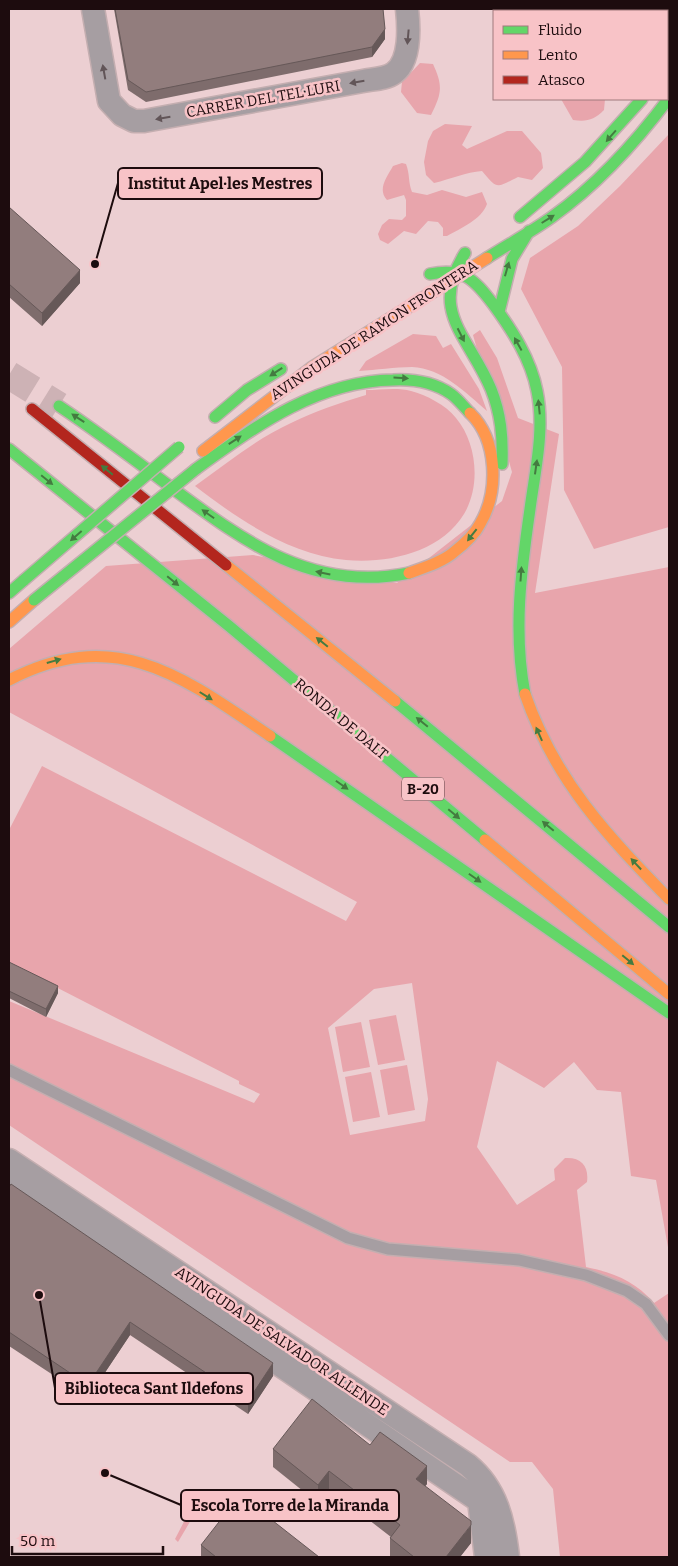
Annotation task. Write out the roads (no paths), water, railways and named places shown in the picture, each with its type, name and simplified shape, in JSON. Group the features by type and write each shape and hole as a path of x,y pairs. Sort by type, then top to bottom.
{"main road":[{"path":"512,223 543,200 596,153 641,100"},
{"name":"AVINGUDA DE RAMON FRONTERA","path":"477,246 426,276 447,269 458,272 552,217 580,195 624,152 668,103"},
{"path":"499,312 506,269 513,253 529,230"},
{"path":"59,406 90,426 185,498 241,537 282,560 310,570 342,577 369,579 397,576 423,569 448,558 470,538 487,512 502,466 504,430 500,411 488,380 453,318 448,296 449,283 458,272 465,253"},
{"path":"458,272 475,280 499,312 526,359 537,390 540,408 540,437 521,570 520,647 525,692 536,728 548,754 565,780 621,848 669,899"},
{"name":"AVINGUDA DE RAMON FRONTERA","path":"191,466 227,430 311,368 449,283"},
{"name":"AVINGUDA DE RAMON FRONTERA","path":"206,424 248,390 288,364"},
{"path":"9,622 191,466 304,401 365,380 407,378 431,383 455,396 475,416 489,444 494,464 492,494 487,512"},
{"path":"32,409 442,739 669,927"},
{"path":"9,593 183,444"},
{"name":"RONDA DE DALT","path":"9,449 229,626 669,994"},
{"path":"9,680 30,668 80,656 101,655 130,659 167,673 228,709 327,775 669,1013"}],"street":[{"name":"CARRER DEL TEL·LURI","path":"93,9 109,101 122,115 134,121 144,121 384,77 394,73 402,65 407,46 409,22 407,9"},
{"name":"AVINGUDA DE SALVADOR ALLENDE","path":"9,1160 474,1470 489,1486 496,1500 508,1557"},
{"path":"9,1180 479,1501 486,1557"}],"lane":[{"path":"9,1070 348,1238 388,1249 519,1260 586,1275 627,1291 646,1304 669,1335"}],"tunnel":[{"path":"9,375 59,406"}],"place":[{"name":"Institut Apel·les Mestres","path":"95,264"},
{"name":"Biblioteca Sant Ildefons","path":"39,1295"},
{"name":"Escola Torre de la Miranda","path":"105,1473"}]}
